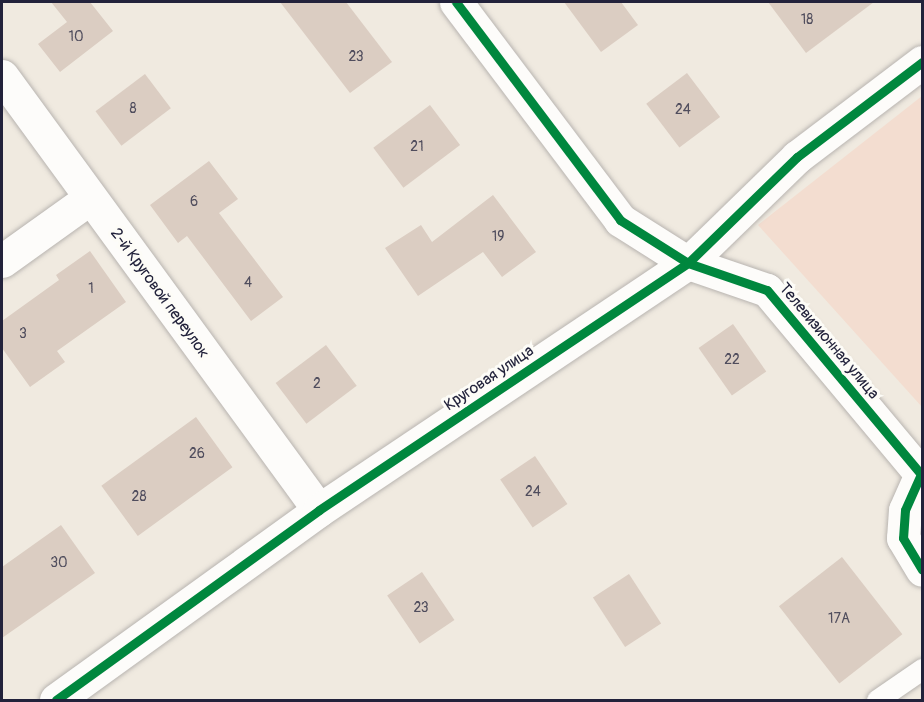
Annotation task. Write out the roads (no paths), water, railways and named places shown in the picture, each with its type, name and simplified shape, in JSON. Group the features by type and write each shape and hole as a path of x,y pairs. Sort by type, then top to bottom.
{"street":[{"name":"Телевизионная улица","path":"456,2 620,220 688,263 767,290 921,474 905,510 903,538 922,570"},
{"name":"Круговая улица","path":"56,700 319,510 688,263 797,157 922,62"},
{"name":"2-й Круговой переулок","path":"2,76 319,510"},
{"path":"2,261 90,198"}],"lane":[{"path":"877,700 922,669"}]}
